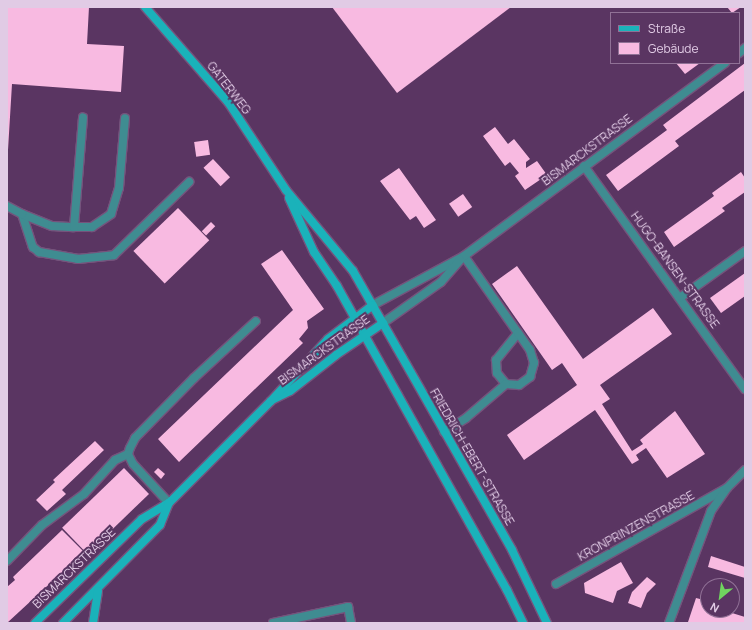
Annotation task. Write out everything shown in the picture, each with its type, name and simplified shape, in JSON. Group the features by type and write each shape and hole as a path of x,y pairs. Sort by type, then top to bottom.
{"main road":[{"name":"GATERWEG","path":"145,7 228,102 286,190 334,246 373,304"},
{"name":"GATERWEG","path":"286,190 314,252 354,319"},
{"name":"BISMARCKSTRASSE","path":"35,623 142,519 169,503 271,401 328,339 373,304"},
{"name":"FRIEDRICH-EBERT-STRASSE","path":"373,304 527,578 547,623"},
{"path":"354,319 507,590 523,623"},
{"name":"BISMARCKSTRASSE","path":"271,401 290,391 364,335 383,323"},
{"name":"BISMARCKSTRASSE","path":"63,623 98,591 160,525 169,503"},
{"path":"93,623 98,591"}],"street":[{"name":"BISMARCKSTRASSE","path":"373,304 464,256 724,64"},
{"path":"74,228 83,117"},
{"path":"7,206 22,214 52,226 74,228 92,227 100,223 115,206 125,118"},
{"name":"HUGO-BANSEN-STRASSE","path":"584,166 681,297 745,388"},
{"path":"22,214 33,247 39,252 78,259 114,255 189,182"},
{"path":"681,297 745,251"},
{"name":"BISMARCKSTRASSE","path":"383,323 441,282 464,256"},
{"path":"444,432 466,418 506,384 519,385 530,377 534,363 530,350 464,256"},
{"path":"7,561 42,525 84,494 115,460 128,454 135,438 256,321"},
{"path":"506,384 497,373 496,360 518,333"},
{"path":"128,454 137,470 169,503"},
{"name":"KRONPRINZENSTRASSE","path":"669,623 711,511 727,488 745,470"},
{"name":"KRONPRINZENSTRASSE","path":"556,584 727,488"},
{"path":"273,623 348,607 351,623"}],"building":[{"path":"7,7 89,7 87,44 124,46 121,92 12,84 8,150"},
{"path":"332,7 511,7 397,93"},
{"path":"727,7 741,7 734,12 731,12"},
{"path":"745,63 745,90 675,141 679,146 618,191 606,175 667,130 663,125"},
{"path":"677,64 699,64 685,74"},
{"path":"495,127 508,144 514,139 530,159 526,162 526,168 537,161 547,175 525,190 515,176 519,173 510,162 505,166 483,136"},
{"path":"208,140 210,155 196,157 194,142"},
{"path":"213,159 230,177 221,186 203,168"},
{"path":"399,168 436,220 424,228 416,216 410,220 380,181"},
{"path":"741,172 745,178 745,192 722,208 725,211 674,247 664,232 714,196 712,193"},
{"path":"463,194 472,207 458,217 449,204"},
{"path":"178,208 209,240 165,283 133,251"},
{"path":"211,222 215,226 206,235 202,231"},
{"path":"282,250 324,309 307,321 308,328 299,339 303,343 179,462 158,439 293,310 261,264"},
{"path":"517,266 583,359 653,308 672,334 600,385 610,399 602,404 632,451 643,444 640,440 675,411 705,454 667,478 646,448 636,455 639,460 632,464 595,410 524,460 507,435 577,385 562,363 552,370 492,284"},
{"path":"745,273 745,296 721,313 710,298"},
{"path":"95,441 104,450 62,490 66,494 47,511 36,500 55,482 53,480"},
{"path":"124,468 149,494 87,554 62,528"},
{"path":"158,468 165,474 161,479 154,472"},
{"path":"62,530 84,552 7,623 7,587 15,580 13,577"},
{"path":"711,556 745,567 745,578 708,567"},
{"path":"621,562 633,583 617,591 613,603 585,593 584,583"},
{"path":"647,577 656,584 647,593 641,608 628,603 632,592"},
{"path":"696,598 700,599 700,618 740,618 740,615 745,617 745,623 688,622"}]}
